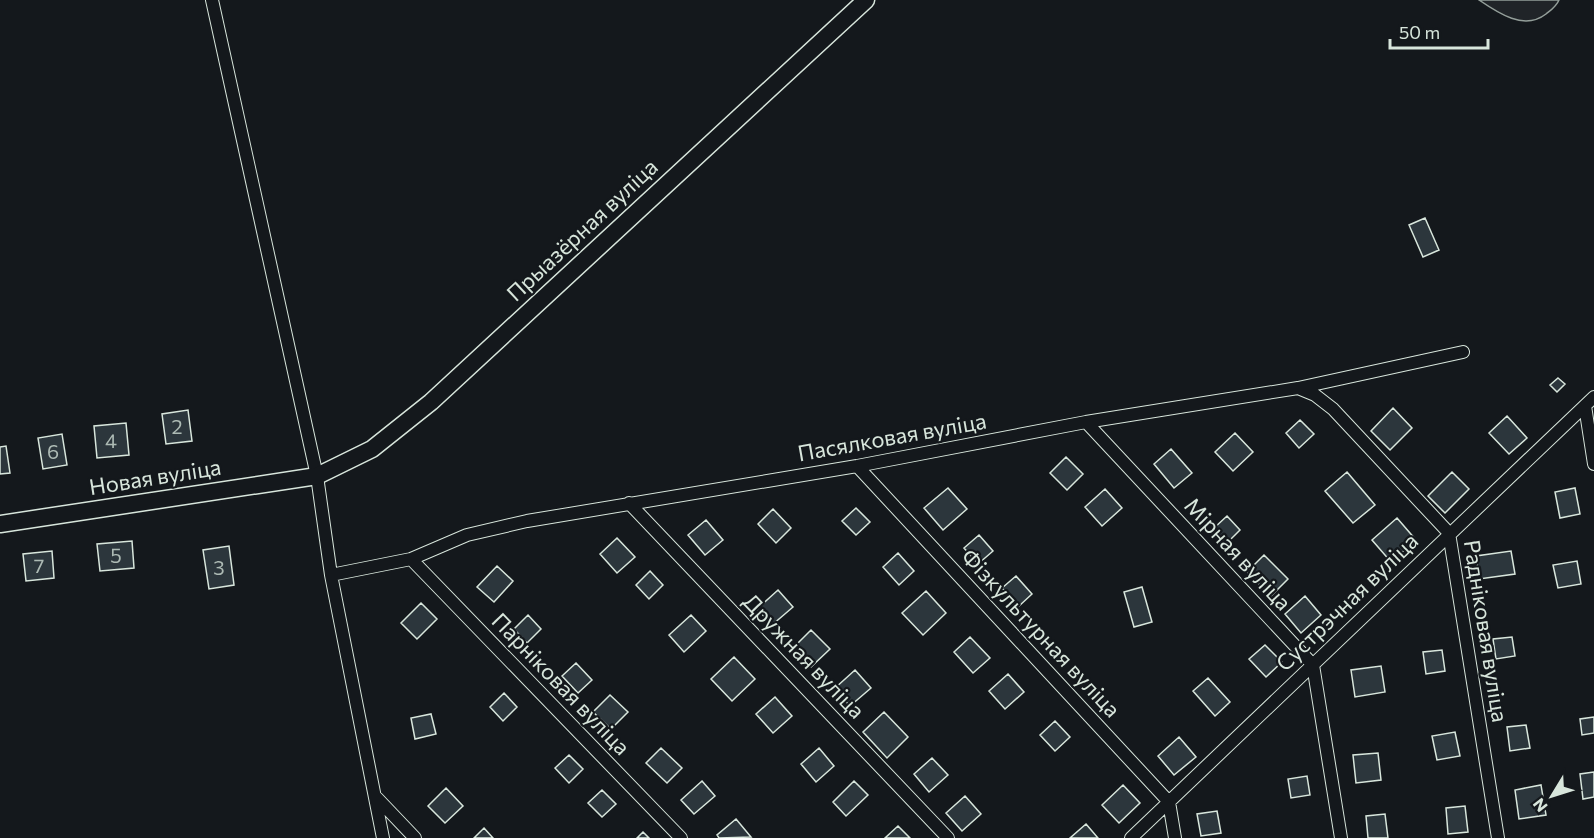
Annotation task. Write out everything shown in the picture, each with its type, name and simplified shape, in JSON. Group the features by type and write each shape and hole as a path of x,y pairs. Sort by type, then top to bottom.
{"street":[{"path":"212,0 317,476 331,574 383,838"},
{"name":"Прыазёрная вуліца","path":"317,476 372,450 431,402 866,0"},
{"name":"Пасялковая вуліца","path":"331,574 411,559 467,535 526,521 856,466 1086,422 1298,388 1463,352"},
{"name":"Радніковая вуліца","path":"1298,388 1316,395 1333,409 1449,532 1498,838"},
{"name":"Сустрэчная вуліца","path":"1131,838 1449,532 1594,397"},
{"path":"1585,406 1594,464"},
{"name":"Мірная вуліца","path":"1086,422 1313,665"},
{"name":"Фізкультурная вуліца","path":"856,466 1169,802"},
{"name":"Новая вуліца","path":"0,524 317,476"},
{"name":"Дружная вуліца","path":"629,503 948,838"},
{"name":"Парніковая вуліца","path":"411,559 681,838"},
{"path":"1313,665 1341,838"},
{"path":"375,796 415,838"},
{"path":"1169,802 1175,838"}],"shaded area":[{"path":"1479,0 1559,0 1546,14 1529,21 1503,15"}],"building":[{"path":"1425,218 1439,250 1423,257 1409,225"},
{"path":"1558,378 1565,384 1557,392 1550,385"},
{"path":"1393,408 1412,428 1390,450 1371,431"},
{"path":"188,410 192,441 166,444 162,414"},
{"path":"1507,416 1527,438 1509,454 1489,433"},
{"path":"1300,420 1314,434 1299,448 1286,433"},
{"path":"126,423 129,455 97,458 94,426"},
{"path":"1235,433 1253,452 1233,471 1215,452"},
{"path":"62,434 67,465 43,469 38,438"},
{"path":"6,446 10,473 0,474 0,447"},
{"path":"1171,449 1192,473 1174,488 1154,464"},
{"path":"1066,457 1083,474 1067,490 1050,473"},
{"path":"1347,472 1375,505 1353,523 1325,491"},
{"path":"1452,472 1469,489 1445,513 1428,496"},
{"path":"948,488 967,509 943,530 924,508"},
{"path":"1575,488 1580,514 1560,518 1555,492"},
{"path":"1105,489 1122,508 1102,526 1085,507"},
{"path":"856,508 870,522 856,535 842,521"},
{"path":"773,509 791,528 776,543 758,524"},
{"path":"1227,516 1240,530 1226,544 1213,529"},
{"path":"1397,518 1416,540 1391,562 1372,540"},
{"path":"706,520 723,540 705,555 688,535"},
{"path":"979,535 993,551 978,564 964,548"},
{"path":"617,538 635,557 617,573 600,554"},
{"path":"132,541 134,568 100,571 97,544"},
{"path":"229,546 234,585 209,589 203,550"},
{"path":"52,551 54,578 26,581 23,554"},
{"path":"1511,551 1515,574 1479,579 1476,556"},
{"path":"898,553 914,571 899,585 883,567"},
{"path":"1264,555 1288,579 1271,596 1247,572"},
{"path":"1577,561 1581,584 1558,588 1553,565"},
{"path":"497,566 513,581 494,602 477,587"},
{"path":"650,571 663,585 649,599 636,585"},
{"path":"1016,576 1032,594 1018,607 1002,588"},
{"path":"1142,587 1152,622 1134,627 1124,592"},
{"path":"778,590 793,607 772,625 757,609"},
{"path":"926,591 946,613 923,635 902,613"},
{"path":"1305,596 1321,615 1301,633 1285,614"},
{"path":"421,603 437,619 417,639 401,623"},
{"path":"528,615 541,629 527,643 514,629"},
{"path":"691,615 706,631 684,652 669,635"},
{"path":"811,630 830,649 811,667 792,649"},
{"path":"970,637 990,658 973,673 954,652"},
{"path":"1512,637 1515,656 1496,659 1493,639"},
{"path":"1265,645 1282,662 1266,677 1249,659"},
{"path":"1442,650 1445,671 1426,674 1423,652"},
{"path":"734,657 755,679 732,701 711,679"},
{"path":"576,663 592,680 578,693 562,676"},
{"path":"1381,666 1385,692 1355,697 1351,670"},
{"path":"855,670 871,688 850,706 834,689"},
{"path":"1008,674 1024,692 1005,709 989,691"},
{"path":"1208,678 1230,702 1215,716 1193,691"},
{"path":"504,693 517,707 503,721 490,707"},
{"path":"610,695 628,712 611,729 593,712"},
{"path":"775,697 792,716 773,733 756,714"},
{"path":"884,712 908,737 887,758 863,732"},
{"path":"431,714 436,734 415,739 411,718"},
{"path":"1594,717 1594,733 1582,735 1580,719"},
{"path":"1055,721 1070,737 1055,751 1040,735"},
{"path":"1526,725 1530,748 1510,751 1507,727"},
{"path":"1455,732 1460,756 1437,760 1432,736"},
{"path":"1179,737 1196,757 1174,775 1158,756"},
{"path":"661,748 682,768 667,783 646,763"},
{"path":"819,748 834,766 816,782 801,764"},
{"path":"1378,753 1381,780 1356,783 1353,755"},
{"path":"569,755 583,769 569,783 555,768"},
{"path":"932,758 948,775 929,792 914,774"},
{"path":"1594,772 1594,797 1583,799 1580,774"},
{"path":"1307,776 1310,795 1291,798 1288,779"},
{"path":"702,781 715,796 694,814 681,800"},
{"path":"854,781 868,795 846,816 833,802"},
{"path":"1123,785 1140,803 1119,823 1102,805"},
{"path":"1541,785 1546,815 1519,819 1515,790"},
{"path":"446,788 463,806 445,823 428,806"},
{"path":"602,790 616,804 602,817 588,803"},
{"path":"965,796 981,814 962,831 946,813"},
{"path":"1465,806 1468,832 1448,834 1446,808"},
{"path":"1217,811 1221,833 1201,836 1197,814"},
{"path":"1385,814 1388,838 1368,838 1366,816"},
{"path":"736,819 751,837 719,838 717,835"},
{"path":"1086,824 1098,838 1070,838"},
{"path":"898,826 910,838 885,838"},
{"path":"484,828 493,838 474,838"},
{"path":"643,832 649,838 637,838"}]}
